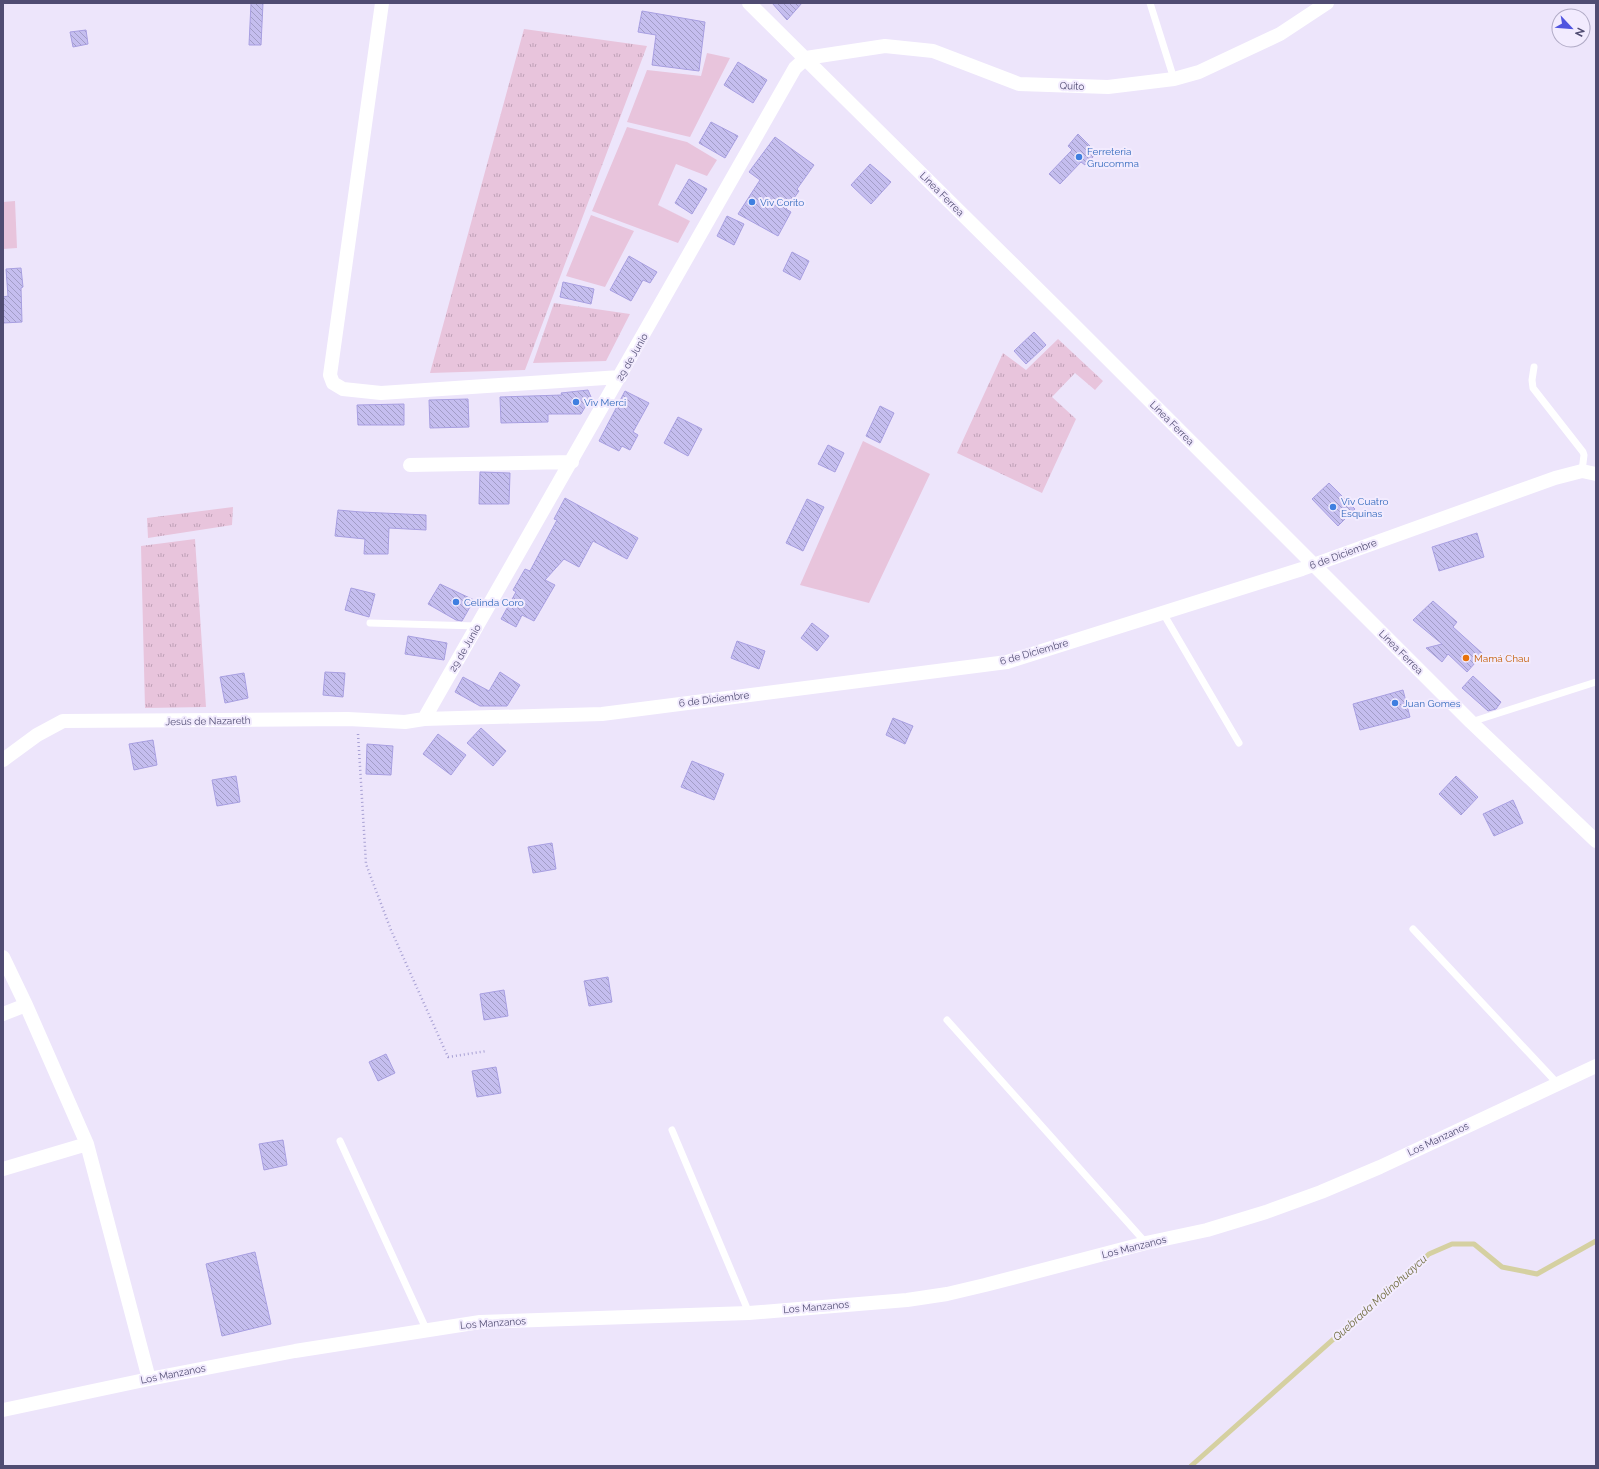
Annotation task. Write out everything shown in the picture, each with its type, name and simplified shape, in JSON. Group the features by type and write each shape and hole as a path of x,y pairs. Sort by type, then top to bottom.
{"street":[{"path":"382,3 330,375 333,382 343,389 381,393 620,377"},
{"name":"Linea Ferrea","path":"749,3 1058,308 1471,722 1596,841"},
{"name":"Quito","path":"806,58 885,46 933,51 1019,84 1108,87 1174,79 1199,72 1280,34 1327,3"},
{"name":"29 de Junio","path":"424,719 572,462 795,68 806,58"},
{"path":"410,466 572,462"},
{"name":"6 de Diciembre","path":"424,719 602,714 1007,662 1313,565 1555,478 1582,471 1596,474"},
{"name":"Jesús de Nazareth","path":"3,760 37,736 63,721 357,720 405,722 424,719"},
{"path":"3,957 26,1004 87,1144 149,1379"},
{"path":"3,1014 26,1004"},
{"name":"Los Manzanos","path":"3,1410 149,1379 295,1352 480,1322 748,1313 907,1300 947,1294 1214,1227 1266,1212 1321,1192 1380,1167 1596,1066"},
{"path":"3,1169 87,1144"}],"lane":[{"path":"1150,3 1174,79"},
{"path":"1534,367 1532,380 1533,388 1583,452 1582,471"},
{"path":"1162,613 1239,743"},
{"path":"370,623 477,626"},
{"path":"1471,722 1596,682"},
{"path":"1412,929 1557,1083"},
{"path":"948,1020 1146,1243"},
{"path":"672,1130 748,1313"},
{"path":"340,1141 427,1330"}],"path":[{"path":"357,720 361,804 366,864 391,930 448,1057 487,1051"}],"green space":[{"path":"524,29 647,46 525,370 430,373"},
{"path":"707,53 730,58 690,137 627,122 647,70 701,76"},
{"path":"627,127 687,142 717,160 707,176 676,164 658,205 690,221 678,243 592,211"},
{"path":"15,201 17,248 3,249 3,202"},
{"path":"591,215 634,231 605,287 566,276"},
{"path":"554,303 630,314 606,361 533,363"},
{"path":"1058,339 1103,381 1095,390 1075,373 1052,397 1076,419 1042,493 957,453 1003,353 1026,370"},
{"path":"863,441 930,474 869,603 800,585"},
{"path":"233,507 232,525 148,538 147,518"},
{"path":"195,539 206,707 145,708 141,546"}],"building":[{"path":"251,3 263,3 261,45 249,45"},
{"path":"772,3 802,3 787,20"},
{"path":"642,11 705,22 699,71 652,65 656,35 638,32"},
{"path":"86,30 88,44 73,47 70,32"},
{"path":"738,62 767,80 753,103 724,85"},
{"path":"711,122 738,136 725,158 699,143"},
{"name":"Ferreteria Grucomma","path":"1078,134 1097,153 1085,165 1081,162 1060,184 1049,174 1072,150 1068,146"},
{"path":"775,137 814,165 797,189 799,191 786,209 791,212 778,236 738,214 760,180 749,172"},
{"path":"870,164 891,182 871,204 851,185"},
{"path":"689,179 707,189 692,214 675,203"},
{"path":"727,216 744,224 734,245 717,236"},
{"path":"792,252 809,261 800,280 783,271"},
{"path":"629,256 657,272 650,283 643,280 631,301 610,290"},
{"path":"21,268 23,287 21,288 22,322 3,323 3,297 8,296 6,269"},
{"path":"563,282 594,289 591,304 560,297"},
{"path":"1034,332 1046,345 1026,364 1014,351"},
{"path":"588,390 591,397 581,414 548,414 548,422 501,423 500,397 562,395 561,393"},
{"path":"625,391 649,403 633,432 638,435 630,450 622,446 619,451 599,441"},
{"path":"468,399 469,427 430,428 429,400"},
{"path":"404,404 404,425 358,425 357,405"},
{"path":"880,406 894,413 880,443 866,436"},
{"path":"678,417 702,429 688,456 664,443"},
{"path":"828,445 844,453 835,472 818,464"},
{"path":"480,472 510,473 509,504 479,504"},
{"path":"1329,483 1355,509 1338,526 1312,499"},
{"path":"565,498 638,538 627,559 593,541 579,567 564,559 545,580 555,585 534,621 522,615 516,627 501,619 516,592 513,590 525,569 530,571 557,520 554,519"},
{"path":"807,499 824,507 803,551 786,543"},
{"path":"338,510 426,515 426,530 389,528 388,554 364,554 365,539 335,536"},
{"path":"1477,533 1484,557 1439,571 1432,547"},
{"path":"440,584 474,600 462,621 456,620 428,604"},
{"path":"351,588 375,594 369,617 345,610"},
{"path":"1433,601 1457,622 1453,627 1483,654 1467,672 1448,654 1442,662 1426,648 1442,644 1413,620"},
{"path":"812,623 829,636 817,651 801,638"},
{"path":"408,636 447,643 444,660 405,654"},
{"path":"737,641 765,651 759,669 731,658"},
{"path":"325,672 345,673 343,697 323,695"},
{"path":"500,672 520,685 507,706 480,706 455,692 463,677 489,691"},
{"path":"244,673 248,698 225,703 220,677"},
{"path":"1473,676 1501,702 1496,709 1488,711 1462,688"},
{"path":"1403,690 1410,717 1360,730 1353,704"},
{"path":"893,718 913,726 905,744 886,735"},
{"path":"481,728 506,751 493,766 467,743"},
{"path":"438,734 466,755 451,775 423,754"},
{"path":"153,740 157,765 134,770 129,744"},
{"path":"367,744 393,746 391,775 366,774"},
{"path":"692,761 724,774 714,800 681,787"},
{"path":"236,776 240,802 217,806 212,780"},
{"path":"1456,776 1478,797 1461,815 1439,794"},
{"path":"1513,800 1523,823 1494,836 1483,814"},
{"path":"552,843 556,869 533,873 528,847"},
{"path":"608,977 612,1002 589,1006 584,981"},
{"path":"504,990 508,1016 484,1020 480,994"},
{"path":"386,1054 395,1073 378,1081 369,1062"},
{"path":"496,1067 501,1093 477,1097 472,1071"},
{"path":"283,1140 287,1165 264,1170 259,1144"},
{"path":"255,1252 271,1324 222,1336 206,1264"}],"waterway":[{"name":"Quebrada Molinohuaycu","path":"1191,1466 1429,1254 1452,1244 1474,1244 1502,1267 1537,1274 1596,1241"}],"place":[{"name":"Ferreteria Grucomma","path":"1079,157"},
{"name":"Viv Corito","path":"752,202"},
{"name":"Viv Merci","path":"576,402"},
{"name":"Viv Cuatro Esquinas","path":"1333,507"},
{"name":"Celinda Coro","path":"456,602"},
{"name":"Mamá Chau","path":"1466,658"},
{"name":"Juan Gomes","path":"1395,703"}]}
